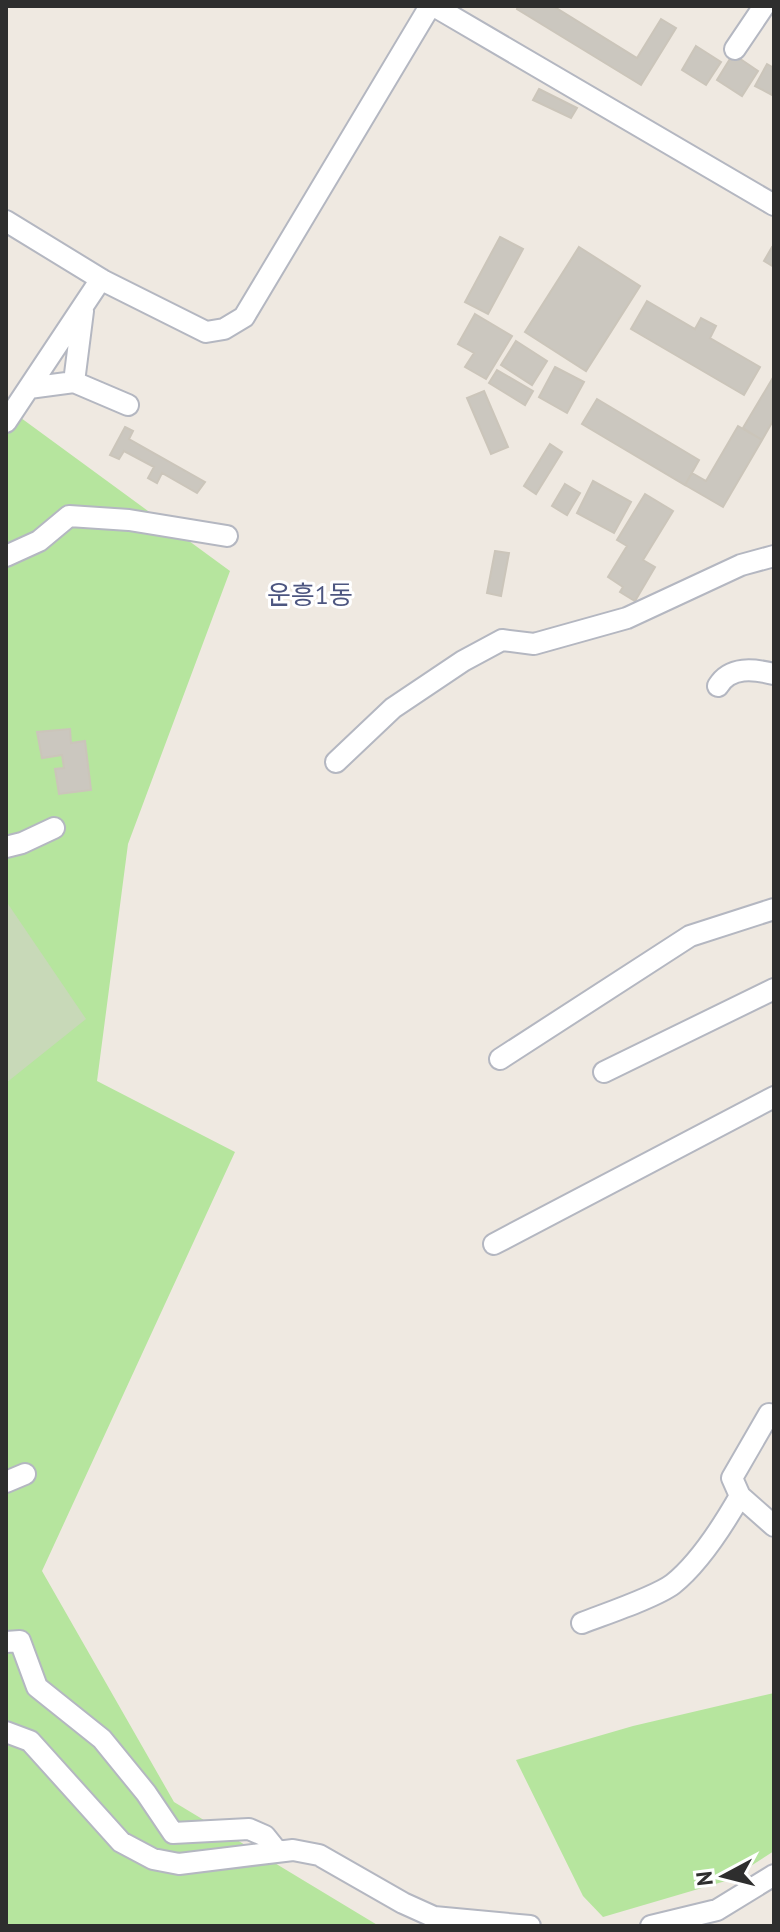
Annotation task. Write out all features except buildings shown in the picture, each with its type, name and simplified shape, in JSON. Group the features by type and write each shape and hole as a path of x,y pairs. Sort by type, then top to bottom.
{"street":[{"path":"6,221 101,279 206,332 224,329 244,317 432,6 774,205"},
{"path":"735,49 764,6"},
{"path":"6,422 101,279"},
{"path":"74,382 83,307"},
{"path":"29,388 74,382 128,405"},
{"path":"7,554 39,541 69,516 129,520 227,536"},
{"path":"336,762 393,708 463,661 502,640 534,644 627,618 741,565 774,556"},
{"path":"718,686 723,678 740,670 774,674"},
{"path":"6,847 54,828"},
{"path":"500,1059 690,936 774,909"},
{"path":"604,1072 774,989"},
{"path":"494,1244 774,1097"},
{"path":"769,1414 732,1478 740,1496 774,1526"},
{"path":"582,1623 671,1586 728,1518 740,1496"},
{"path":"6,1642 20,1641 37,1687 102,1739 146,1793 173,1833 249,1829 265,1836 277,1851"},
{"path":"7,1731 30,1741 121,1842 153,1859 179,1864 293,1850 319,1855 434,1917 530,1926"},
{"path":"651,1926 717,1910 774,1875"}],"green space":[{"path":"6,407 230,571 128,844 97,1081 235,1152 42,1571 174,1802 379,1926 6,1926"},
{"path":"6,901 86,1019 6,1083"},
{"path":"774,1693 774,1851 729,1880 603,1917 583,1896 516,1760 633,1726"}],"district":[{"name":"운흥1동","path":"310,594"}]}
